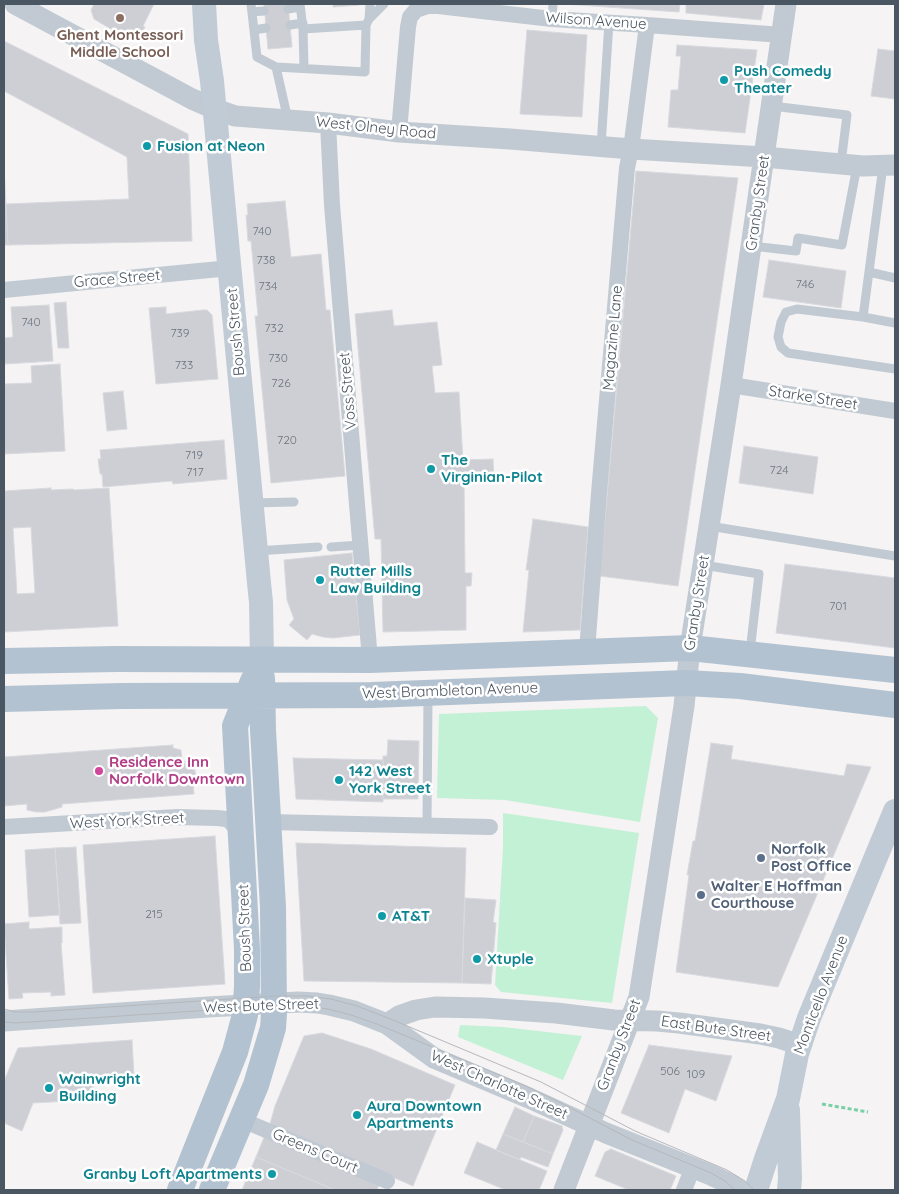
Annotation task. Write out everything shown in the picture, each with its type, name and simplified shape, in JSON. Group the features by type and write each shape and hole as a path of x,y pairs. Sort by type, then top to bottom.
{"main road":[{"name":"Boush Street","path":"204,4 261,602 262,660 255,695 268,822 273,907 275,1003 273,1028 256,1085 212,1190"},
{"path":"4,661 117,659 370,660 690,648 895,670"},
{"name":"West Brambleton Avenue","path":"4,699 372,694 686,682 740,686 895,705"},
{"name":"Boush Street","path":"180,1190 235,1052 246,1005 247,949 235,726 255,695"},
{"name":"Monticello Avenue","path":"754,1189 788,1099 794,1065 809,1018 895,811"},
{"name":"Monticello Avenue","path":"788,1099 789,1190"}],"street":[{"name":"West Olney Road","path":"15,4 192,99 235,116 328,123 399,132 510,138 849,165 889,166"},
{"name":"Granby Street","path":"564,1190 639,997 684,706 690,648 731,385 786,4"},
{"name":"Wilson Avenue","path":"399,132 410,17 416,10 428,6 552,11 609,22 782,35"},
{"name":"Magazine Lane","path":"587,651 627,168 647,25"},
{"name":"Voss Street","path":"328,123 332,205 370,660"},
{"name":"Grace Street","path":"4,290 230,268"},
{"name":"Starke Street","path":"731,385 895,411"},
{"name":"West York Street","path":"4,827 177,817 217,818 226,819 233,824 241,836"},
{"path":"268,822 490,826"},
{"name":"West Bute Street","path":"4,1021 308,1002 328,1005 365,1015 387,1024"},
{"path":"387,1024 398,1016 416,1010 446,1007 532,1011 630,1020"},
{"name":"East Bute Street","path":"630,1020 657,1021 751,1032 780,1038 800,1045"},
{"name":"West Charlotte Street","path":"387,1024 434,1058 693,1168 725,1181 754,1189"},
{"name":"Greens Court","path":"242,1120 387,1181"},
{"path":"684,1190 693,1168"}],"lane":[{"path":"264,11 252,8 257,57 276,67 365,72 370,4"},
{"path":"290,25 368,22 384,4"},
{"path":"288,8 300,5 303,26 304,68"},
{"path":"601,146 609,22"},
{"path":"254,30 266,28"},
{"path":"276,67 288,120"},
{"path":"751,246 796,251 798,238 842,245 849,165 847,115 772,106"},
{"path":"863,317 869,272 889,166"},
{"path":"869,272 895,278"},
{"path":"895,323 798,309 786,312 781,322 778,337 781,347 788,353 895,369"},
{"path":"251,503 294,502"},
{"path":"709,526 895,556"},
{"path":"331,547 361,545"},
{"path":"256,550 318,547"},
{"path":"703,565 759,574 750,655"},
{"path":"427,825 428,692"}],"path":[{"path":"822,1104 868,1112"}],"green space":[{"path":"646,706 658,718 640,822 505,800 437,798 439,714"},
{"path":"503,813 639,833 612,1003 501,992 495,985 503,847"},
{"path":"460,1025 503,1027 582,1036 563,1080 458,1037"}],"building":[{"path":"94,4 154,4 140,36 129,40 94,19 91,10"},
{"path":"264,4 288,4 292,47 268,49"},
{"path":"333,4 359,4 359,5 333,7"},
{"path":"564,4 680,4 679,12"},
{"path":"686,4 764,4 761,20 686,13"},
{"path":"527,30 587,35 582,117 520,114"},
{"name":"Fusion at Neon","path":"4,41 188,134 192,241 8,245 6,204 129,199 127,157 4,91"},
{"path":"677,45 757,50 745,133 668,127 671,90 678,90 681,56 676,56"},
{"path":"878,49 895,51 895,99 871,96"},
{"path":"4,166 8,245 4,245"},
{"path":"636,171 738,178 678,586 600,576"},
{"path":"285,201 291,257 321,254 326,310 330,310 345,476 271,483 255,316 258,316 251,241 248,241 246,215 248,215 247,204"},
{"path":"769,260 846,271 841,308 763,297"},
{"path":"66,302 69,348 58,348 54,303"},
{"path":"49,305 53,361 4,364 4,338 13,337 11,307"},
{"path":"166,307 166,314 207,310 212,315 218,379 156,384 149,308"},
{"name":"The Virginian-Pilot","path":"392,310 394,326 437,322 442,365 432,366 435,393 459,392 463,460 493,459 494,478 464,479 465,573 472,573 471,586 466,586 466,630 383,632 381,539 375,539 355,314"},
{"path":"60,364 65,451 4,454 5,384 32,383 31,366"},
{"path":"123,391 127,429 107,431 103,393"},
{"path":"224,440 227,479 173,484 172,481 103,487 98,459 101,459 100,450"},
{"path":"744,446 818,457 813,494 739,483"},
{"path":"51,488 51,490 74,490 109,488 118,626 4,632 4,491","holes":["31,527 35,593 17,594 13,528"]},
{"path":"533,519 588,527 580,630 523,632 529,570 526,570"},
{"name":"Rutter Mills Law Building","path":"352,553 360,635 333,638 312,634 307,640 289,625 294,619 287,600 284,560"},
{"path":"785,564 895,578 895,648 776,633"},
{"path":"388,740 419,741 418,799 383,799 383,756 387,756"},
{"name":"Norfolk Post Office","path":"711,743 733,746 731,759 844,776 847,764 871,767 778,987 676,972 689,875 687,875 693,841 695,841"},
{"name":"Residence Inn Norfolk Downtown","path":"173,745 173,748 181,750 182,761 193,761 197,782 193,783 194,794 62,804 62,807 45,812 27,810 27,804 4,806 4,757"},
{"name":"142 West York Street","path":"293,758 383,760 383,802 296,799"},
{"path":"215,836 225,984 93,993 83,845"},
{"name":"AT&T","path":"296,843 466,848 462,983 304,981"},
{"path":"76,847 81,923 60,924 55,848"},
{"path":"55,848 60,915 29,917 25,850"},
{"name":"Xtuple","path":"465,898 496,900 493,922 496,923 491,984 462,983"},
{"path":"29,922 29,929 62,927 61,943 65,995 51,996 51,992 22,993 23,998 9,999 4,924"},
{"name":"Aura Downtown Apartments","path":"322,1033 371,1049 455,1085 413,1186 270,1124 275,1106 304,1036"},
{"name":"Wainwright Building","path":"132,1040 134,1076 93,1079 94,1094 89,1094 86,1100 33,1103 22,1131 4,1123 4,1081 18,1048"},
{"path":"649,1045 732,1056 716,1101 685,1089 669,1133 621,1113"},
{"path":"515,1107 534,1116 523,1142 503,1134"},
{"path":"534,1116 562,1126 563,1130 553,1154 523,1142"},
{"path":"503,1134 553,1154 548,1167 521,1157 520,1160 496,1150"},
{"path":"265,1135 380,1182 377,1190 335,1190 256,1157"},
{"path":"477,1142 547,1171 539,1190 506,1190 464,1173"},
{"path":"611,1149 676,1176 670,1190 629,1190 595,1176 605,1152"},
{"name":"Granby Loft Apartments","path":"256,1157 335,1190 242,1190"}],"tram line":[{"path":"4,1009 16,1012 34,1012 275,996 307,996 331,999 357,1006 393,1020 541,1082 635,1131 727,1170 745,1181 754,1190"},
{"path":"4,1022 15,1023 286,1005 328,1009 377,1024 526,1086 632,1140 711,1173 725,1181 735,1190"}],"place":[{"name":"Ghent Montessori Middle School","path":"120,18"},
{"name":"Push Comedy Theater","path":"724,80"},
{"name":"Fusion at Neon","path":"147,146"},
{"name":"The Virginian-Pilot","path":"431,469"},
{"name":"Rutter Mills Law Building","path":"320,580"},
{"name":"Residence Inn Norfolk Downtown","path":"99,771"},
{"name":"142 West York Street","path":"339,780"},
{"name":"Norfolk Post Office","path":"761,858"},
{"name":"Walter E Hoffman Courthouse","path":"701,895"},
{"name":"AT&T","path":"382,916"},
{"name":"Xtuple","path":"477,959"},
{"name":"Wainwright Building","path":"49,1088"},
{"name":"Aura Downtown Apartments","path":"357,1115"},
{"name":"Granby Loft Apartments","path":"272,1174"}]}
